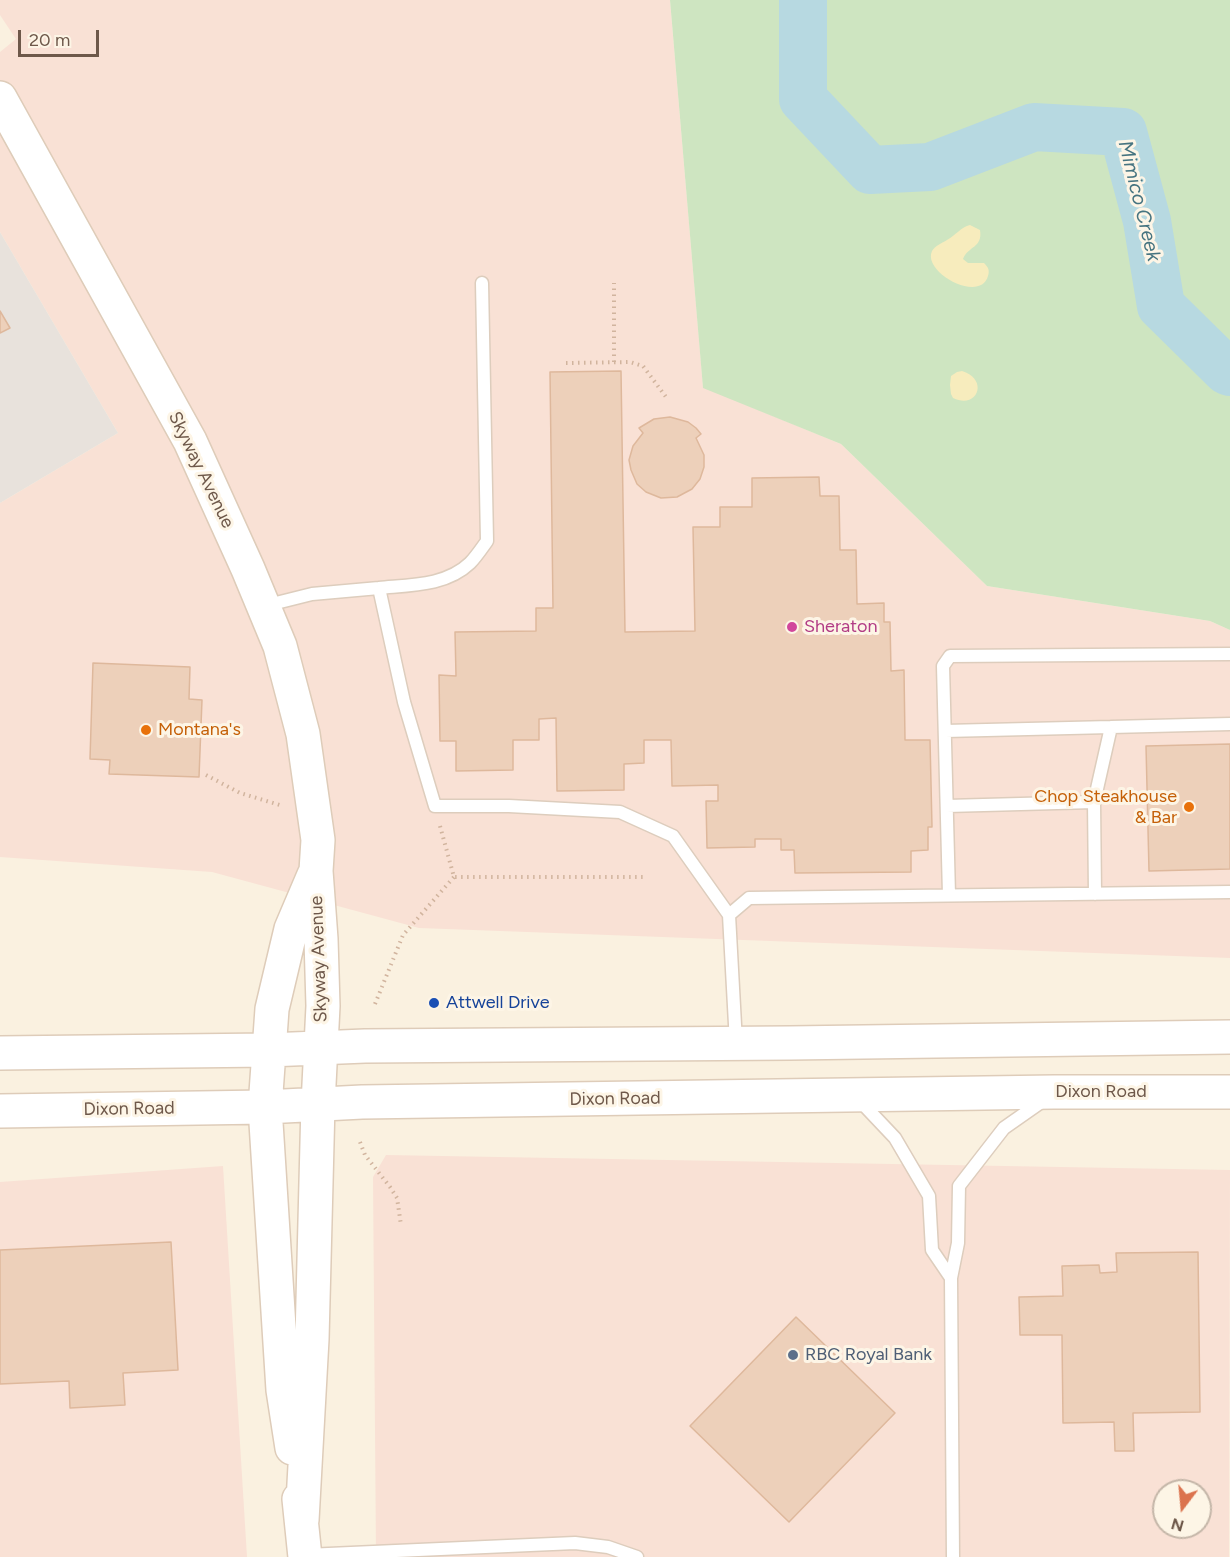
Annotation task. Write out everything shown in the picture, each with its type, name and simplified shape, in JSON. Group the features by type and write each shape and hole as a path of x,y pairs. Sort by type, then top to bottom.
{"main road":[{"name":"Skyway Avenue","path":"0,98 190,441 280,646 303,734 318,840 316,871 321,939 321,1047"},
{"name":"Skyway Avenue","path":"269,1050 272,1010 291,929 316,871"},
{"path":"0,1053 269,1050 321,1047 1230,1037"},
{"path":"302,1520 312,1339 321,1047"},
{"path":"269,1050 265,1107 283,1390 302,1520 304,1556"},
{"name":"Dixon Road","path":"0,1111 1054,1092 1230,1092"}],"lane":[{"path":"263,606 312,594 423,584 447,577 469,564 488,541 482,283"},
{"path":"379,588 404,702 435,806 509,806 620,812 673,836 729,915 736,1044"},
{"path":"949,895 943,666 950,656 1230,654"},
{"path":"945,731 1230,724"},
{"path":"1095,894 1094,802 1111,727"},
{"path":"947,806 1094,802"},
{"path":"729,915 749,898 1230,892"},
{"path":"953,1557 951,1278 958,1243 959,1186 1004,1128 1054,1092"},
{"path":"855,1096 895,1138 929,1196 932,1250 951,1278"},
{"path":"304,1556 575,1543 608,1547 637,1557"}],"path":[{"path":"614,284 614,362"},
{"path":"566,363 630,362 643,366 666,397"},
{"path":"206,775 240,793 315,817"},
{"path":"435,806 454,877"},
{"path":"375,1004 403,935 454,877 643,877"},
{"path":"360,1142 365,1155 397,1198 400,1225"}],"shaded area":[{"path":"0,0 670,0 703,387 841,444 987,586 1210,621 1230,630 1230,958 419,928 212,872 0,857 0,503 118,433 0,232 0,52 16,39 0,15"},
{"path":"0,232 118,433 0,503"},
{"path":"386,1155 1230,1170 1229,1557 376,1557 373,1177"},
{"path":"223,1166 247,1557 0,1557 0,1182"}],"green space":[{"path":"670,0 1230,0 1230,630 1210,621 987,586 841,444 703,388"}],"sand":[{"path":"970,225 980,230 980,236 977,244 963,259 968,263 984,263 989,270 983,284 974,287 964,286 943,276 935,268 931,259 935,248"},
{"path":"962,371 976,380 978,386 974,397 962,401 953,398 950,385 951,376"}],"building":[{"path":"0,311 10,328 0,333"},
{"name":"Sheraton","path":"621,371 625,632 695,631 693,527 720,527 720,507 752,507 752,478 819,477 820,496 839,496 840,550 856,550 857,604 884,603 884,622 890,622 891,671 904,670 905,740 930,740 932,827 928,827 928,850 911,851 911,872 795,873 794,850 781,850 781,839 755,839 755,847 707,848 706,801 718,801 718,785 672,786 671,740 644,740 644,763 624,764 624,790 557,791 556,718 539,719 539,740 513,740 513,770 456,771 456,741 440,741 439,675 456,676 455,632 536,631 536,608 553,608 550,372"},
{"path":"670,417 688,422 701,434 696,438 704,455 704,467 700,479 692,489 677,497 661,498 646,492 637,484 629,460 633,446 643,433 639,428 654,419"},
{"name":"Montana's","path":"93,663 190,667 189,699 202,700 199,777 109,774 110,760 90,759"},
{"name":"Chop Steakhouse & Bar","path":"1230,744 1230,869 1149,871 1146,746"},
{"path":"171,1242 178,1370 123,1373 125,1405 70,1408 69,1381 0,1384 0,1250"},
{"path":"1198,1252 1200,1412 1133,1413 1134,1451 1115,1451 1114,1422 1063,1423 1062,1335 1020,1335 1019,1297 1063,1296 1062,1266 1099,1265 1100,1273 1117,1272 1116,1253"},
{"path":"796,1317 895,1413 789,1522 690,1426"}],"waterway":[{"name":"Mimico Creek","path":"803,0 803,99 870,170 930,167 1034,127 1123,132 1147,221 1161,306 1230,372"}],"place":[{"name":"Sheraton","path":"792,627"},
{"name":"Montana's","path":"146,730"},
{"name":"Chop Steakhouse & Bar","path":"1189,807"},
{"name":"Attwell Drive","path":"434,1003"},
{"name":"RBC Royal Bank","path":"793,1355"}]}
